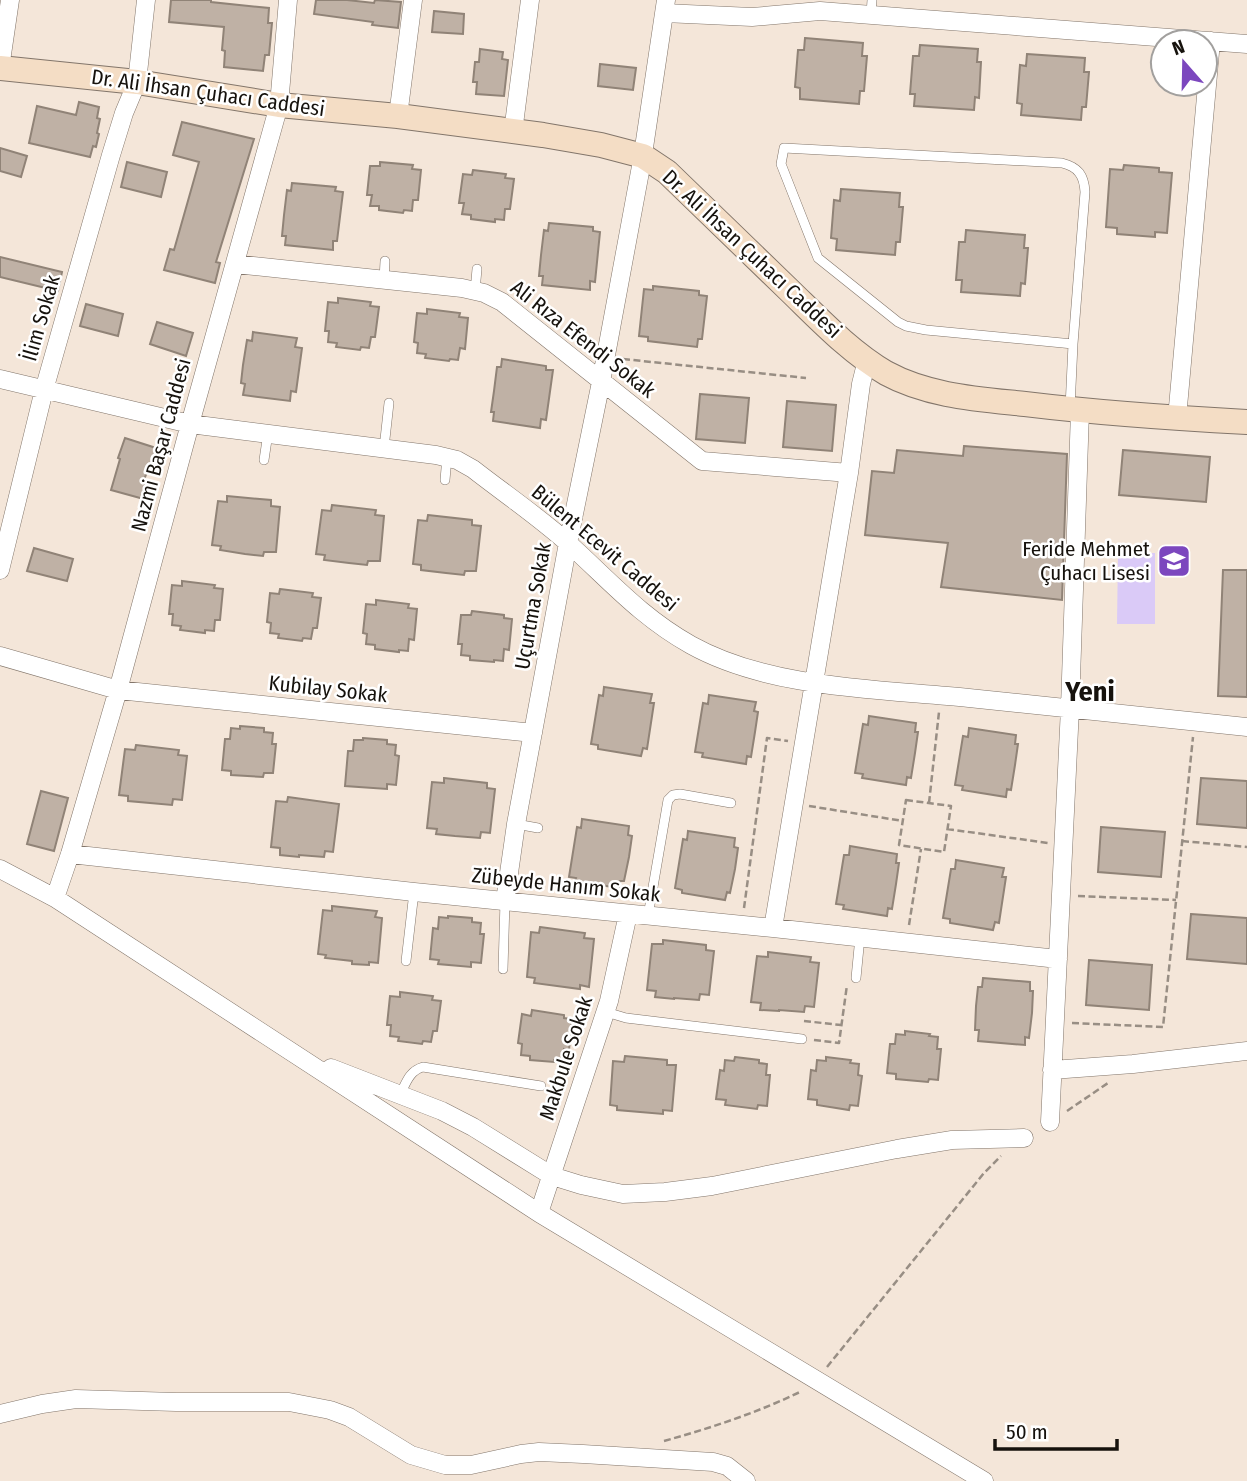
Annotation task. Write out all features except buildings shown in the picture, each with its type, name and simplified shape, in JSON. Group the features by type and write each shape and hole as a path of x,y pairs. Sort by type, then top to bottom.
{"street":[{"path":"0,68 10,0"},
{"name":"İlim Sokak","path":"0,570 44,390 111,155 137,82 146,0"},
{"name":"Nazmi Başar Caddesi","path":"55,898 118,690 279,105 288,0"},
{"path":"398,116 413,0"},
{"path":"513,132 530,0"},
{"path":"665,7 752,17 820,5 872,7 1149,35"},
{"name":"Uçurtma Sokak","path":"505,901 516,824 568,543 643,156 665,7"},
{"path":"1219,42 1247,44"},
{"name":"Dr. Ali İhsan Çuhacı Caddesi","path":"0,68 137,82 279,105 398,116 601,145 643,156 667,172 833,332 884,372 904,382 959,397 1075,410 1247,422"},
{"path":"1177,418 1206,98"},
{"name":"Ali Rıza Efendi Sokak","path":"235,264 484,293 502,302 702,461 849,473"},
{"path":"773,928 867,360"},
{"name":"Bülent Ecevit Caddesi","path":"0,379 190,424 384,448 447,457 465,463 568,543 658,625 722,660 755,671 814,683 1247,727"},
{"path":"1050,1122 1070,708 1075,410"},
{"name":"Kubilay Sokak","path":"0,656 118,690 533,733"},
{"name":"Zübeyde Hanım Sokak","path":"70,854 1058,959"},
{"path":"0,869 55,898 539,1213 985,1481"},
{"name":"Makbule Sokak","path":"539,1213 606,1012 628,914"},
{"path":"1052,1070 1247,1051"},
{"path":"295,1054 442,1111 552,1176 623,1194 712,1186 952,1140 1024,1138"},
{"path":"0,1414 76,1399 289,1402 330,1410 348,1417 411,1455 445,1465 471,1465 539,1452 583,1454 713,1462 727,1466 746,1481"}],"lane":[{"path":"1073,344 926,330 898,322 818,258 782,164 784,148 1062,163 1078,170 1083,176 1086,192 1073,344 1075,410"},
{"path":"384,280 385,261"},
{"path":"475,291 477,269"},
{"path":"384,448 389,403"},
{"path":"264,460 268,433"},
{"path":"444,480 447,457"},
{"path":"648,916 667,800 677,793 731,803"},
{"path":"516,824 538,828"},
{"path":"406,961 414,892"},
{"path":"503,969 505,901"},
{"path":"852,976 860,937"},
{"path":"606,1012 626,1018 802,1039"},
{"path":"400,1095 413,1071 423,1067 541,1086"}],"path":[{"path":"606,357 806,378"},
{"path":"929,803 940,695"},
{"path":"1055,1022 1163,1027 1195,721"},
{"path":"741,925 767,738"},
{"path":"906,800 929,803 951,806 944,852 900,845 906,800"},
{"path":"794,804 903,821"},
{"path":"947,830 1064,844"},
{"path":"1182,841 1247,846"},
{"path":"906,942 921,849"},
{"path":"1061,895 1175,900"},
{"path":"802,1039 839,1043 852,976"},
{"path":"804,1021 841,1024"},
{"path":"1050,1122 1133,1064"},
{"path":"665,1441 783,1400 802,1391 816,1380 984,1173 1024,1138"}],"shaded area":[{"path":"1118,553 1155,553 1155,624 1117,624"}],"place":[{"name":"Feride Mehmet Çuhacı Lisesi","path":"1174,561"}],"district":[{"name":"Yeni","path":"1090,691"}]}
